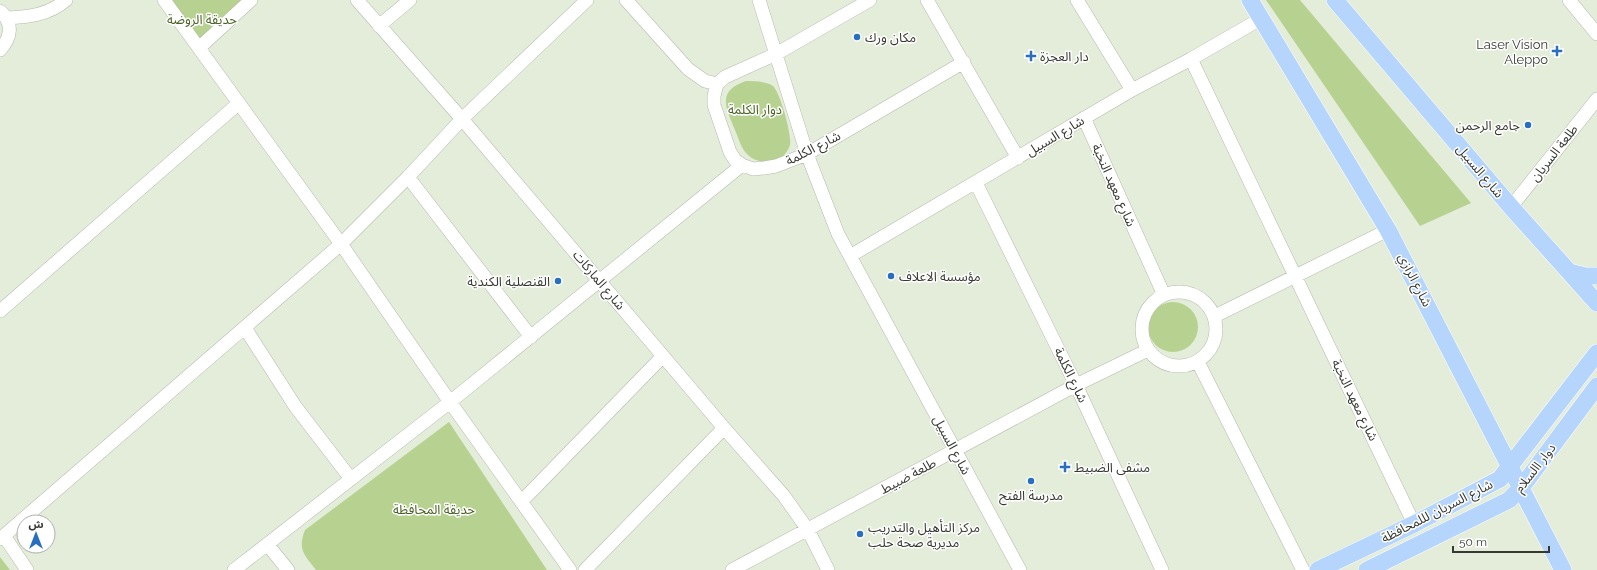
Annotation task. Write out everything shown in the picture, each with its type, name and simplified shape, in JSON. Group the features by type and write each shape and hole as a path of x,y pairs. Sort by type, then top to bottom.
{"main road":[{"name":"شارع الرازي","path":"1250,0 1388,230 1563,570"},
{"name":"شارع السبيل","path":"1335,0 1511,207 1597,303"},
{"path":"1569,272 1585,276 1597,276"},
{"name":"شارع السريان لللمحافظة","path":"1318,570 1414,524 1500,479 1597,353"},
{"name":"دوار االسلام","path":"1367,570 1509,500 1521,488 1597,386"}],"street":[{"path":"2,12 35,16 49,11 66,0"},
{"path":"164,0 341,244 450,402 570,570"},
{"path":"200,48 251,0"},
{"name":"شارع الماركات","path":"357,0 462,119 724,428 784,496 808,530 828,570"},
{"path":"380,26 410,0"},
{"path":"27,570 2,538 341,244 408,177 462,119 587,0"},
{"path":"626,0 688,69 705,81 717,84"},
{"name":"شارع السبيل","path":"759,0 807,154 838,234 1020,570"},
{"path":"234,570 450,402 600,282 742,165 735,160 730,152 717,116 714,105 714,96 717,84 725,77 776,54 870,0"},
{"path":"927,0 1018,158"},
{"path":"1077,0 1132,90"},
{"path":"1569,0 1597,34"},
{"path":"0,50 8,40 10,34 9,23 2,12"},
{"name":"شارع السبيل","path":"850,256 1132,90 1191,59 1262,18"},
{"name":"شارع معهد النخبة","path":"1191,59 1414,524"},
{"name":"شارع الكلمة","path":"742,165 753,169 776,166 807,154 964,62"},
{"name":"طلعة السريان","path":"1511,207 1597,99"},
{"path":"0,311 239,103"},
{"name":"شارع معهد النخبة","path":"1084,118 1164,295"},
{"path":"408,177 531,337"},
{"name":"شارع الكلمة","path":"976,182 1076,385 1162,570"},
{"path":"1215,316 1388,230"},
{"path":"1176,292 1188,292 1200,297 1209,306 1215,316 1217,332 1213,347 1207,355 1198,362 1188,366 1167,364 1157,359 1148,350 1144,342 1142,331 1143,320 1147,310 1154,301 1164,295 1176,292"},
{"path":"244,328 295,406 351,479"},
{"name":"طلعة ضبيط","path":"732,570 1076,385 1148,350"},
{"path":"521,502 664,356"},
{"path":"1198,362 1303,570"},
{"path":"585,570 724,428"},
{"path":"267,544 286,569"}],"green space":[{"name":"حديقة الروضة","path":"165,0 251,0 199,48"},
{"path":"1266,0 1300,0 1471,203 1420,226"},
{"name":"دوار الكلمة","path":"746,81 770,84 779,96 789,132 790,145 777,163 758,161 746,153 742,147 729,114 726,101 727,95 730,90"},
{"path":"1168,302 1178,302 1191,309 1198,322 1198,332 1191,345 1178,352 1168,352 1159,348 1152,341 1148,332 1148,322 1152,313 1159,306"},
{"name":"حديقة المحافظة","path":"449,422 547,570 316,570 303,552 302,543 305,530"},
{"path":"0,557 10,570 0,570"}],"place":[{"name":"مكان ورك","path":"857,37"},
{"name":"Laser Vision Aleppo","path":"1557,51"},
{"name":"دار العجزة","path":"1031,56"},
{"name":"جامع الرحمن","path":"1528,125"},
{"name":"مؤسسة الاعلاف","path":"891,276"},
{"name":"القنصلية الكندية","path":"558,281"},
{"name":"مشفى الضبيط","path":"1065,467"},
{"name":"مدرسة الفتح","path":"1031,481"},
{"name":"مركز التأهيل والتدريب مديرية صحة حلب","path":"860,534"}]}
